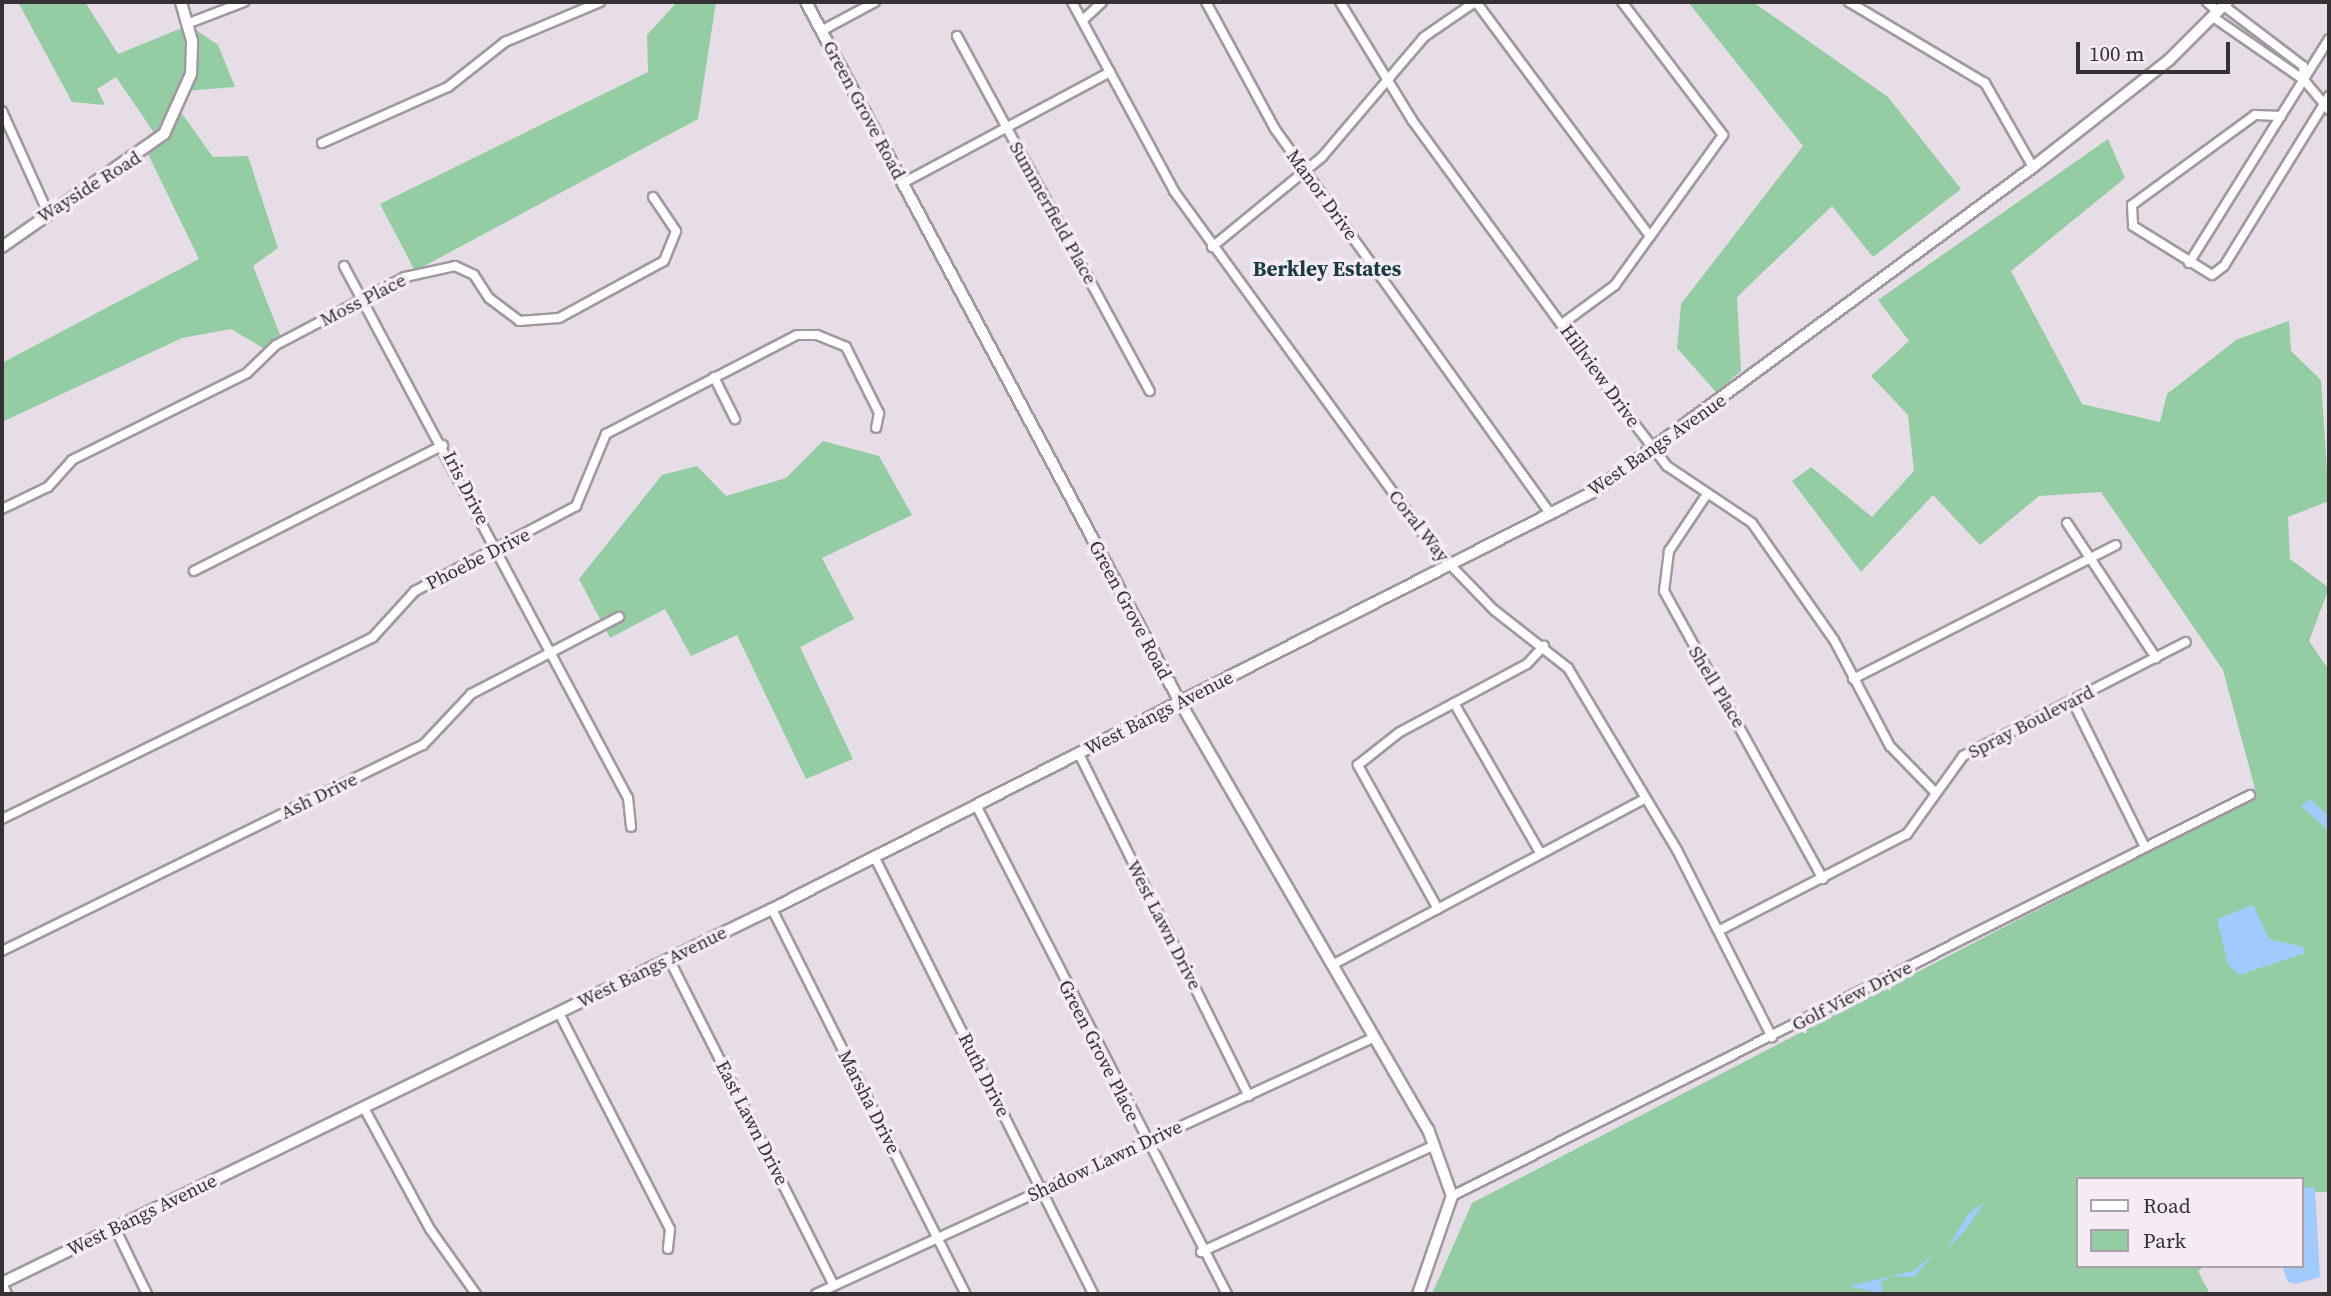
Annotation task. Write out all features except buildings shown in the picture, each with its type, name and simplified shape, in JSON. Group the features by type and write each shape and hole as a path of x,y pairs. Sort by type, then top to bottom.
{"street":[{"name":"Wayside Road","path":"2,247 48,213 141,156 164,134 191,74 188,23 181,2"},
{"path":"188,23 244,2"},
{"path":"322,143 448,87 505,43 600,2"},
{"name":"Green Grove Road","path":"806,2 1180,702 1334,964 1435,1145 1452,1196"},
{"path":"821,31 875,2"},
{"name":"Coral Way","path":"1072,2 1212,247 1450,566 1494,610 1544,646 1568,668 1646,798 1720,930 1772,1037"},
{"path":"1083,20 1102,2"},
{"name":"Manor Drive","path":"1206,2 1305,173 1551,514"},
{"name":"Hillview Drive","path":"1340,2 1388,85 1655,451 1707,494 1752,523 1853,679 1890,746 1933,790"},
{"path":"1212,247 1305,173 1388,85 1424,37 1475,2 1650,236"},
{"path":"1562,324 1610,290 1717,150 1721,130 1697,108 1622,2"},
{"path":"1849,2 1985,83 2033,167"},
{"path":"2207,2 2303,66 2304,80"},
{"path":"2221,9 2328,103 2224,266 2212,275 2133,226 2132,205 2255,115 2281,116"},
{"name":"West Bangs Avenue","path":"2,1283 772,909 1551,514 1655,451 2033,167 2221,9"},
{"name":"Summerfield Place","path":"957,36 1150,391"},
{"path":"2189,263 2329,39"},
{"path":"903,183 1110,72"},
{"path":"2,111 48,213"},
{"name":"Moss Place","path":"2,509 48,487 72,460 247,373 276,345 405,277 455,266 474,275 489,298 519,321 559,318 664,261 676,230 653,197"},
{"name":"Iris Drive","path":"344,266 443,444 628,798 631,827"},
{"name":"Phoebe Drive","path":"2,819 373,637 415,591 576,506 607,435 797,335 828,337 851,354 879,413 876,428"},
{"path":"713,377 735,419"},
{"path":"194,570 443,444"},
{"name":"Shell Place","path":"1707,494 1669,551 1664,591 1823,879"},
{"path":"2067,523 2156,658"},
{"path":"1853,679 2116,545"},
{"name":"Ash Drive","path":"2,951 423,744 471,694 553,654 619,617"},
{"name":"Spray Boulevard","path":"1720,930 1907,834 1933,790 1963,756 2186,642"},
{"path":"1438,909 1358,765 1454,703 1527,664 1544,646"},
{"path":"2072,701 2145,847"},
{"path":"1454,703 1541,854"},
{"name":"West Lawn Drive","path":"1079,754 1249,1096"},
{"name":"Golf View Drive","path":"1452,1196 2250,795"},
{"path":"1334,964 1646,798"},
{"name":"Green Grove Place","path":"976,805 1200,1252 1227,1294"},
{"name":"Ruth Drive","path":"874,856 1093,1294"},
{"name":"Marsha Drive","path":"772,909 966,1294"},
{"name":"East Lawn Drive","path":"669,959 834,1286"},
{"path":"559,1013 670,1229 668,1249"},
{"name":"Shadow Lawn Drive","path":"816,1294 1375,1037"},
{"path":"364,1108 429,1229 476,1294"},
{"path":"1200,1252 1435,1145"},
{"path":"1418,1294 1452,1196"},
{"path":"116,1228 147,1294"},
{"path":"2,1283 7,1294"}],"green space":[{"path":"18,2 85,2 118,54 189,25 218,45 235,87 184,91 178,108 213,157 248,156 278,248 253,266 282,340 268,351 231,329 182,338 2,422 2,363 199,259 146,150 157,137 116,77 97,89 105,105 72,102"},
{"path":"677,2 716,2 698,119 415,271 380,204 648,72 647,35"},
{"path":"1688,2 1753,2 1888,97 1961,189 1873,257 1832,206 1737,297 1741,371 1716,392 1677,348 1681,304 1803,146"},
{"path":"2108,139 2125,178 2011,271 2082,404 2160,422 2167,394 2236,340 2289,321 2291,351 2321,380 2329,501 2288,517 2290,559 2329,588 2309,641 2329,670 2329,1192 2303,1192 2303,1177 2076,1177 2076,1268 2202,1268 2198,1271 2210,1294 1432,1294 1472,1203 2257,796 2223,670 2101,492 2039,496 1980,545 1933,495 1861,572 1792,481 1811,467 1872,517 1914,471 1908,415 1871,376 1909,341 1878,300"},
{"path":"823,441 879,456 912,515 822,558 854,619 800,647 853,759 806,779 737,635 691,656 665,609 610,638 579,579 662,475 697,466 726,496 786,478"}],"water":[{"path":"2310,799 2329,817 2329,831 2301,806"},
{"path":"2253,905 2269,939 2303,947 2305,953 2239,975 2228,965 2217,919"},
{"path":"2315,1187 2320,1277 2296,1284 2288,1282 2283,1268 2303,1268 2303,1188"},
{"path":"1985,1202 1963,1233 1947,1248 1970,1212"},
{"path":"1936,1252 1914,1277 1892,1276 1913,1271"},
{"path":"1891,1276 1876,1286 1882,1284 1882,1294 1849,1286"}],"district":[{"name":"Berkley Estates","path":"1327,269"}]}
